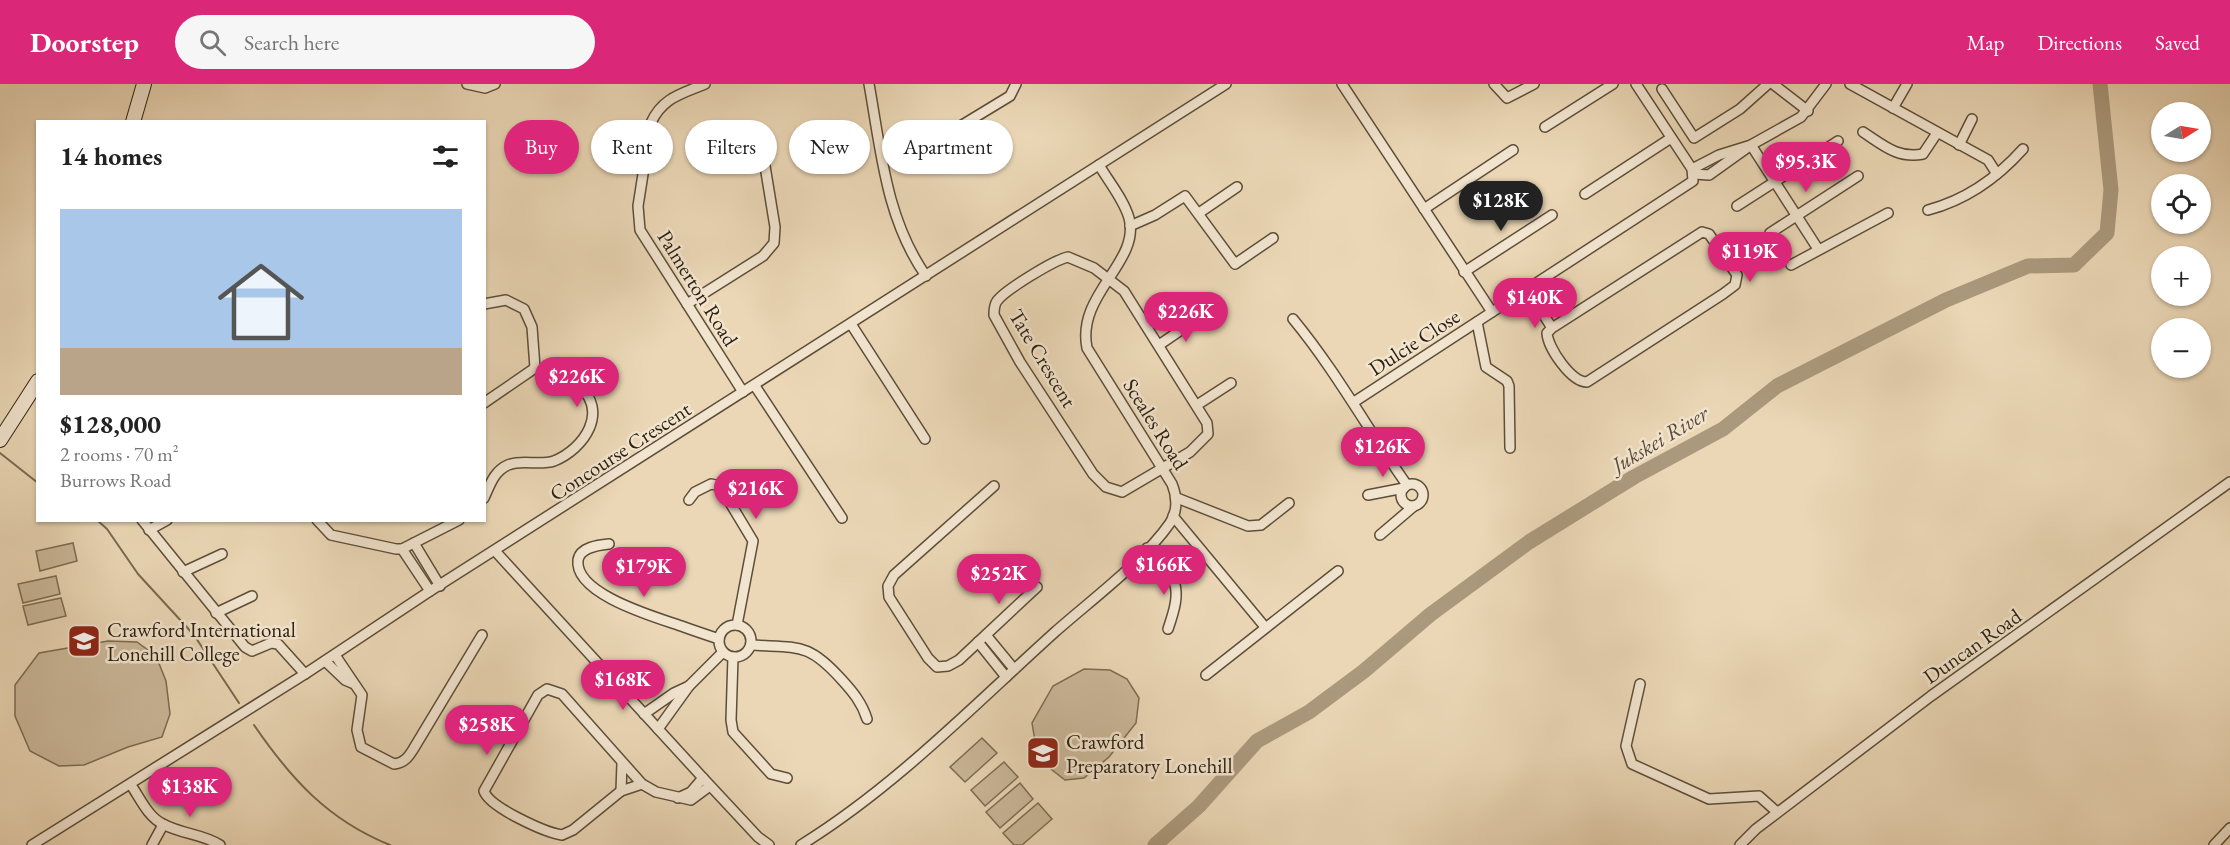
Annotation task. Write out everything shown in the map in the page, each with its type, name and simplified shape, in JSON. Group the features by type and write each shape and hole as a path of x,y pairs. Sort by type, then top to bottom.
{"street":[{"path":"134,120 144,84"},
{"path":"467,84 478,87 492,87 495,84"},
{"name":"Palmerton Road","path":"705,84 670,98 656,113 651,123 638,206 640,230 743,392"},
{"path":"869,84 898,227 926,276"},
{"path":"880,146 954,130 1010,96 1016,84"},
{"name":"Concourse Crescent","path":"34,844 335,655 430,591 496,552 1099,165 1214,88 1226,84"},
{"path":"1342,84 1464,273 1492,312"},
{"path":"1494,84 1507,98 1534,84"},
{"path":"1545,128 1613,84"},
{"path":"1636,84 1693,171 1709,175 1751,145 1808,111 1826,84"},
{"path":"1662,89 1694,138 1740,109 1768,84"},
{"path":"1773,84 1808,111"},
{"path":"1850,84 1988,160 1997,174"},
{"path":"1893,108 1907,84"},
{"path":"1959,145 1972,119"},
{"path":"1863,132 1892,152 1903,156 1923,154 1937,133"},
{"path":"1585,194 1671,138"},
{"path":"1737,206 1838,141"},
{"path":"1693,171 1719,155 1751,145"},
{"path":"1751,145 1818,249"},
{"path":"1928,210 1963,198 1997,174 2023,149"},
{"path":"1424,209 1513,150"},
{"path":"1099,165 1125,208 1130,226 1155,215 1183,196 1188,197 1235,264 1273,238"},
{"name":"Dulcie Close","path":"1354,402 1686,188 1693,181 1693,171"},
{"path":"687,304 763,256 774,243 775,227 766,174"},
{"path":"1770,232 1858,176"},
{"path":"1200,213 1237,187"},
{"path":"1791,265 1888,213"},
{"path":"1464,273 1552,215"},
{"name":"Sceales Road","path":"801,845 895,775 1006,677 1147,548 1173,516 1177,498 1172,484 1161,470 1087,348 1086,320 1128,243 1130,226"},
{"path":"1702,232 1709,234 1737,275 1735,285 1723,294 1587,382 1576,379 1549,341 1547,333 1552,328 1702,232"},
{"name":"Tate Crescent","path":"1107,280 1094,268 1077,259 1061,259 1000,298 994,309 994,315 1020,362 1085,462 1106,487 1118,492 1126,490 1161,470"},
{"path":"1107,280 1124,291 1207,423 1206,438 1191,452 1161,470"},
{"path":"1528,290 1552,328"},
{"path":"486,304 506,300 524,309 532,327 535,368"},
{"path":"1160,345 1197,319"},
{"path":"1293,319 1354,402 1405,487 1402,498 1414,506"},
{"path":"1477,322 1486,367 1507,381 1509,386 1510,448"},
{"path":"851,324 926,439"},
{"path":"486,402 535,368"},
{"path":"486,494 498,472 518,463 552,461 582,441 591,428 592,418 585,392 570,379 535,368"},
{"path":"1197,405 1231,383"},
{"path":"0,440 36,384"},
{"path":"755,386 842,518"},
{"path":"0,450 36,396"},
{"name":"Duncan Road","path":"1740,845 1777,812 1931,696 2230,482"},
{"path":"689,500 694,492 711,484 720,486 753,541 753,551 737,625"},
{"path":"1368,495 1416,484 1423,491 1422,500 1380,536"},
{"path":"994,486 894,575 888,586 893,604 928,658 937,667 954,663 1037,587"},
{"path":"1177,498 1248,526 1261,525 1289,503"},
{"path":"1173,516 1265,627"},
{"path":"143,522 216,613 249,650 278,644 305,674"},
{"path":"149,530 163,522"},
{"path":"319,522 331,535 377,547 402,549 455,522"},
{"path":"414,543 440,586"},
{"path":"609,544 590,548 580,555 578,561 581,572 603,596 719,639"},
{"path":"1147,548 1172,574 1176,585 1178,597 1168,629"},
{"path":"402,549 430,591"},
{"path":"496,552 706,782 758,837 769,845"},
{"path":"183,572 222,554"},
{"path":"1206,675 1338,571"},
{"path":"216,613 252,596"},
{"path":"737,625 748,632 751,645 747,652 733,657 723,652 719,639 723,630 737,625"},
{"path":"335,655 359,691 362,700 357,730 361,747 394,764 403,762 482,635"},
{"path":"982,639 1014,669"},
{"path":"982,639 1006,677"},
{"path":"751,645 804,649 818,655 858,699 867,718"},
{"path":"658,729 689,686 723,652"},
{"path":"733,657 731,720 734,732 771,774 787,778"},
{"path":"325,661 338,675 352,682"},
{"path":"1640,684 1626,746 1632,764 1709,799 1759,796 1777,812"},
{"path":"644,714 674,693 689,686"},
{"path":"642,784 621,790 573,830 562,835 535,826 501,808 488,800 484,791 538,695 547,689 562,694 642,784 656,792 678,798 694,799 706,782"},
{"path":"621,790 622,762"},
{"path":"131,785 146,808 164,825 220,845"},
{"path":"152,845 164,825"},
{"path":"2214,845 2230,828"}],"shaded area":[{"path":"73,543 77,561 40,571 36,551"},
{"path":"56,576 60,594 23,603 18,584"},
{"path":"61,598 66,616 28,625 23,606"},
{"path":"108,641 137,642 156,656 166,681 170,714 162,737 128,747 84,765 59,766 30,751 15,716 15,685 39,653"},
{"path":"1084,669 1110,670 1127,679 1139,698 1136,723 1109,757 1084,778 1065,780 1038,759 1032,723 1053,686"},
{"path":"982,738 997,753 965,782 950,767"},
{"path":"1004,762 1018,777 985,806 971,790"},
{"path":"1020,783 1033,799 1000,828 986,812"},
{"path":"1038,803 1052,819 1022,845 1014,845 1003,833"}],"waterway":[{"name":"Jukskei River","path":"1155,845 1199,806 1257,741 1309,712 1364,671 1431,614 1529,542 1634,477 1723,429 1777,386 1946,300 2028,266 2074,265 2107,233 2111,190 2100,84"},
{"path":"0,453 36,481"},
{"path":"99,522 107,529 138,574 194,635 239,703"},
{"path":"254,725 282,763 313,796 348,823 390,845"}],"place":[{"name":"Crawford International Lonehill College","path":"84,641"},
{"name":"Crawford Preparatory Lonehill","path":"1043,753"}]}
